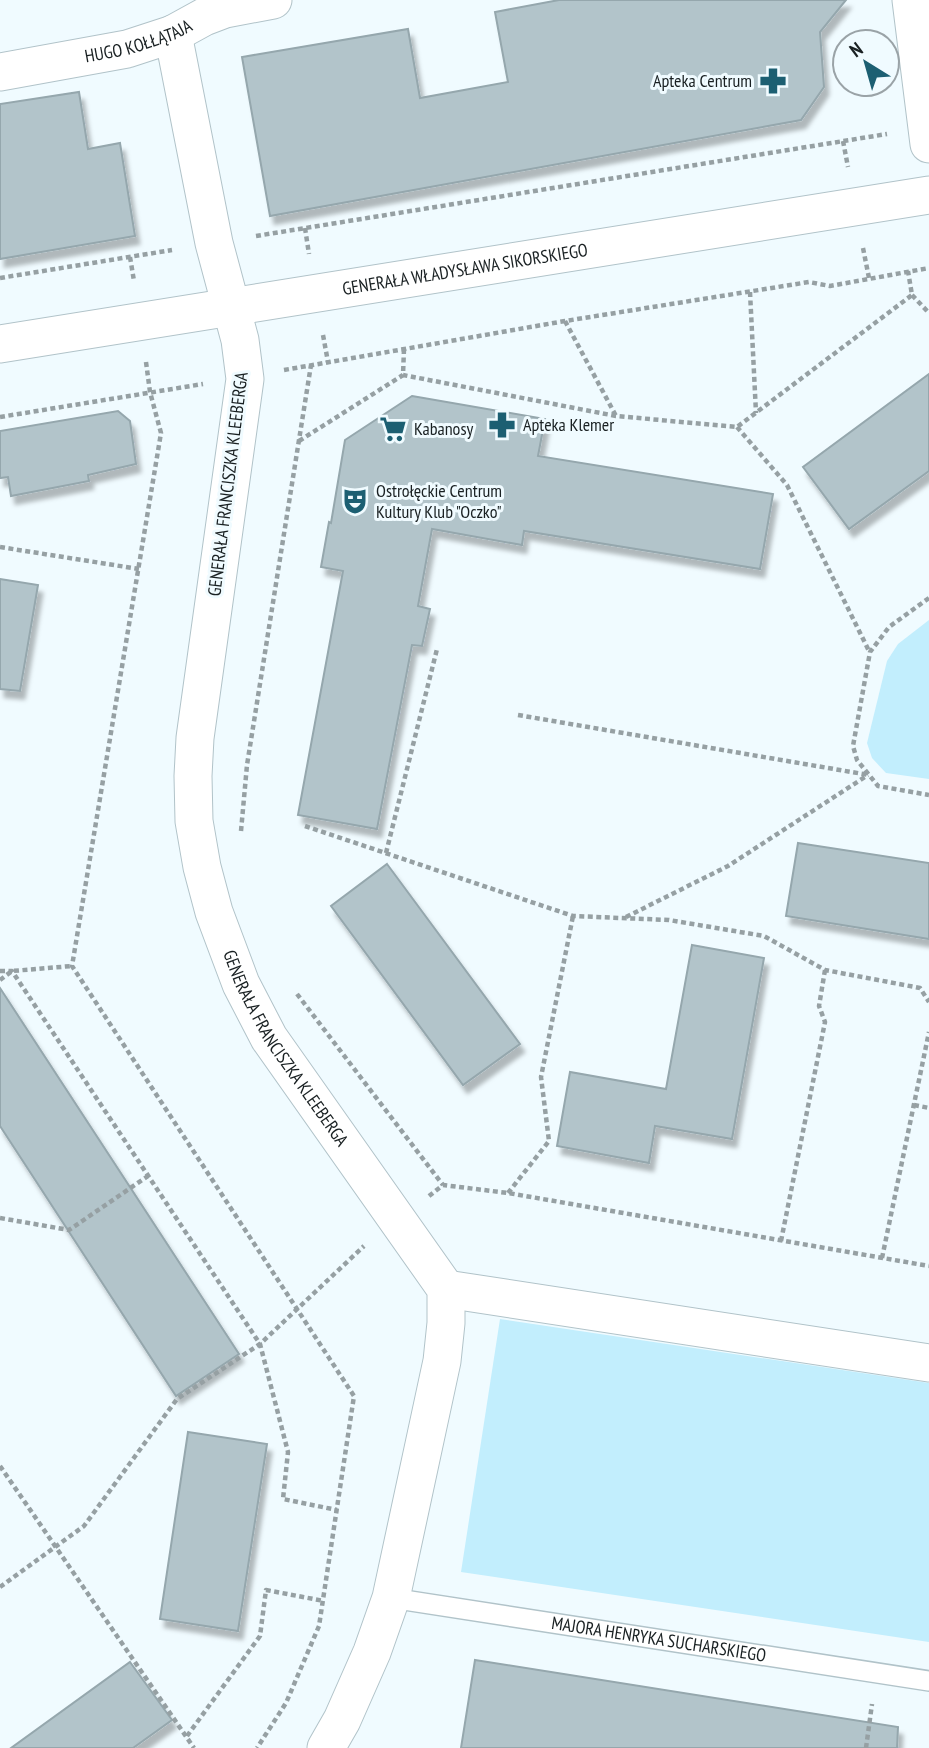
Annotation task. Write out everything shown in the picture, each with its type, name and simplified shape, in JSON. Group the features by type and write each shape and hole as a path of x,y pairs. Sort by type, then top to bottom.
{"street":[{"name":"HUGO KOŁŁĄTAJA","path":"0,72 127,49 173,34 225,9 273,0"},
{"path":"911,0 928,136"},
{"name":"GENERAŁA FRANCISZKA KLEEBERGA","path":"173,34 214,243 240,340 244,379 195,738 194,821 202,867 225,944 241,984 269,1038 446,1289"},
{"name":"GENERAŁA WŁADYSŁAWA SIKORSKIEGO","path":"0,344 929,195"},
{"path":"327,1748 372,1652 391,1598 442,1361 446,1289 929,1363"}],"lane":[{"name":"MAJORA HENRYKA SUCHARSKIEGO","path":"391,1598 929,1681"}],"path":[{"path":"0,278 214,243 928,136"},
{"path":"0,417 244,379 565,321 809,282 830,286 929,268"},
{"path":"908,271 912,295 929,313"},
{"path":"750,292 756,413"},
{"path":"299,441 403,375 616,416 737,427 912,295"},
{"path":"565,321 616,416"},
{"path":"403,375 404,349"},
{"path":"241,833 247,765 311,365"},
{"path":"150,392 161,433 72,966 354,1396 319,1626 281,1713 257,1748"},
{"path":"737,427 787,485 870,652"},
{"path":"0,547 139,569"},
{"path":"929,598 889,627 870,652 853,746 857,760 878,786 929,795"},
{"path":"386,853 436,649"},
{"path":"518,715 869,775"},
{"path":"624,918 728,866 869,775"},
{"path":"305,826 573,916 669,920 764,936 825,970 920,988 929,1002"},
{"path":"508,1193 549,1141 541,1077 573,916"},
{"path":"0,971 72,966"},
{"path":"781,1241 825,1022 819,1006 825,970"},
{"path":"0,980 12,971"},
{"path":"12,971 260,1344 288,1452 283,1499 337,1510"},
{"path":"291,987 443,1185"},
{"path":"882,1258 929,1032"},
{"path":"914,1105 929,1108"},
{"path":"0,1217 69,1230 148,1176"},
{"path":"0,1466 194,1748"},
{"path":"187,1736 260,1636 266,1590 324,1601"},
{"path":"866,1748 877,1674"}],"shaded area":[{"path":"929,620 929,779 886,773 872,758 867,743 887,661 898,644"},
{"path":"500,1319 929,1383 929,1642 461,1572"}],"building":[{"path":"559,0 846,0 820,32 824,87 801,120 270,216 242,57 408,29 420,98 508,82 495,12"},
{"path":"79,92 88,149 120,143 135,236 0,259 0,104"},
{"path":"929,374 929,471 849,529 803,467"},
{"path":"412,396 545,419 538,456 773,494 760,569 524,531 522,545 432,529 418,606 430,609 422,646 412,645 377,829 298,815 343,571 321,567 345,440"},
{"path":"118,411 130,421 136,464 88,475 89,481 11,496 8,477 0,478 0,431"},
{"path":"0,579 38,585 20,691 0,689"},
{"path":"798,843 929,863 929,939 786,916"},
{"path":"387,864 520,1044 463,1085 331,906"},
{"path":"692,945 764,958 732,1139 655,1126 649,1163 557,1146 570,1072 666,1089"},
{"path":"0,988 239,1354 176,1396 0,1126"},
{"path":"188,1432 267,1444 238,1631 160,1619"},
{"path":"475,1660 898,1727 897,1748 461,1748"},
{"path":"130,1662 172,1720 133,1748 11,1748"}],"place":[{"name":"Apteka Centrum","path":"773,81"},
{"name":"Apteka Klemer","path":"502,425"},
{"name":"Kabanosy","path":"393,429"},
{"name":"Ostrołęckie Centrum Kultury Klub \"Oczko\"","path":"355,501"}]}
